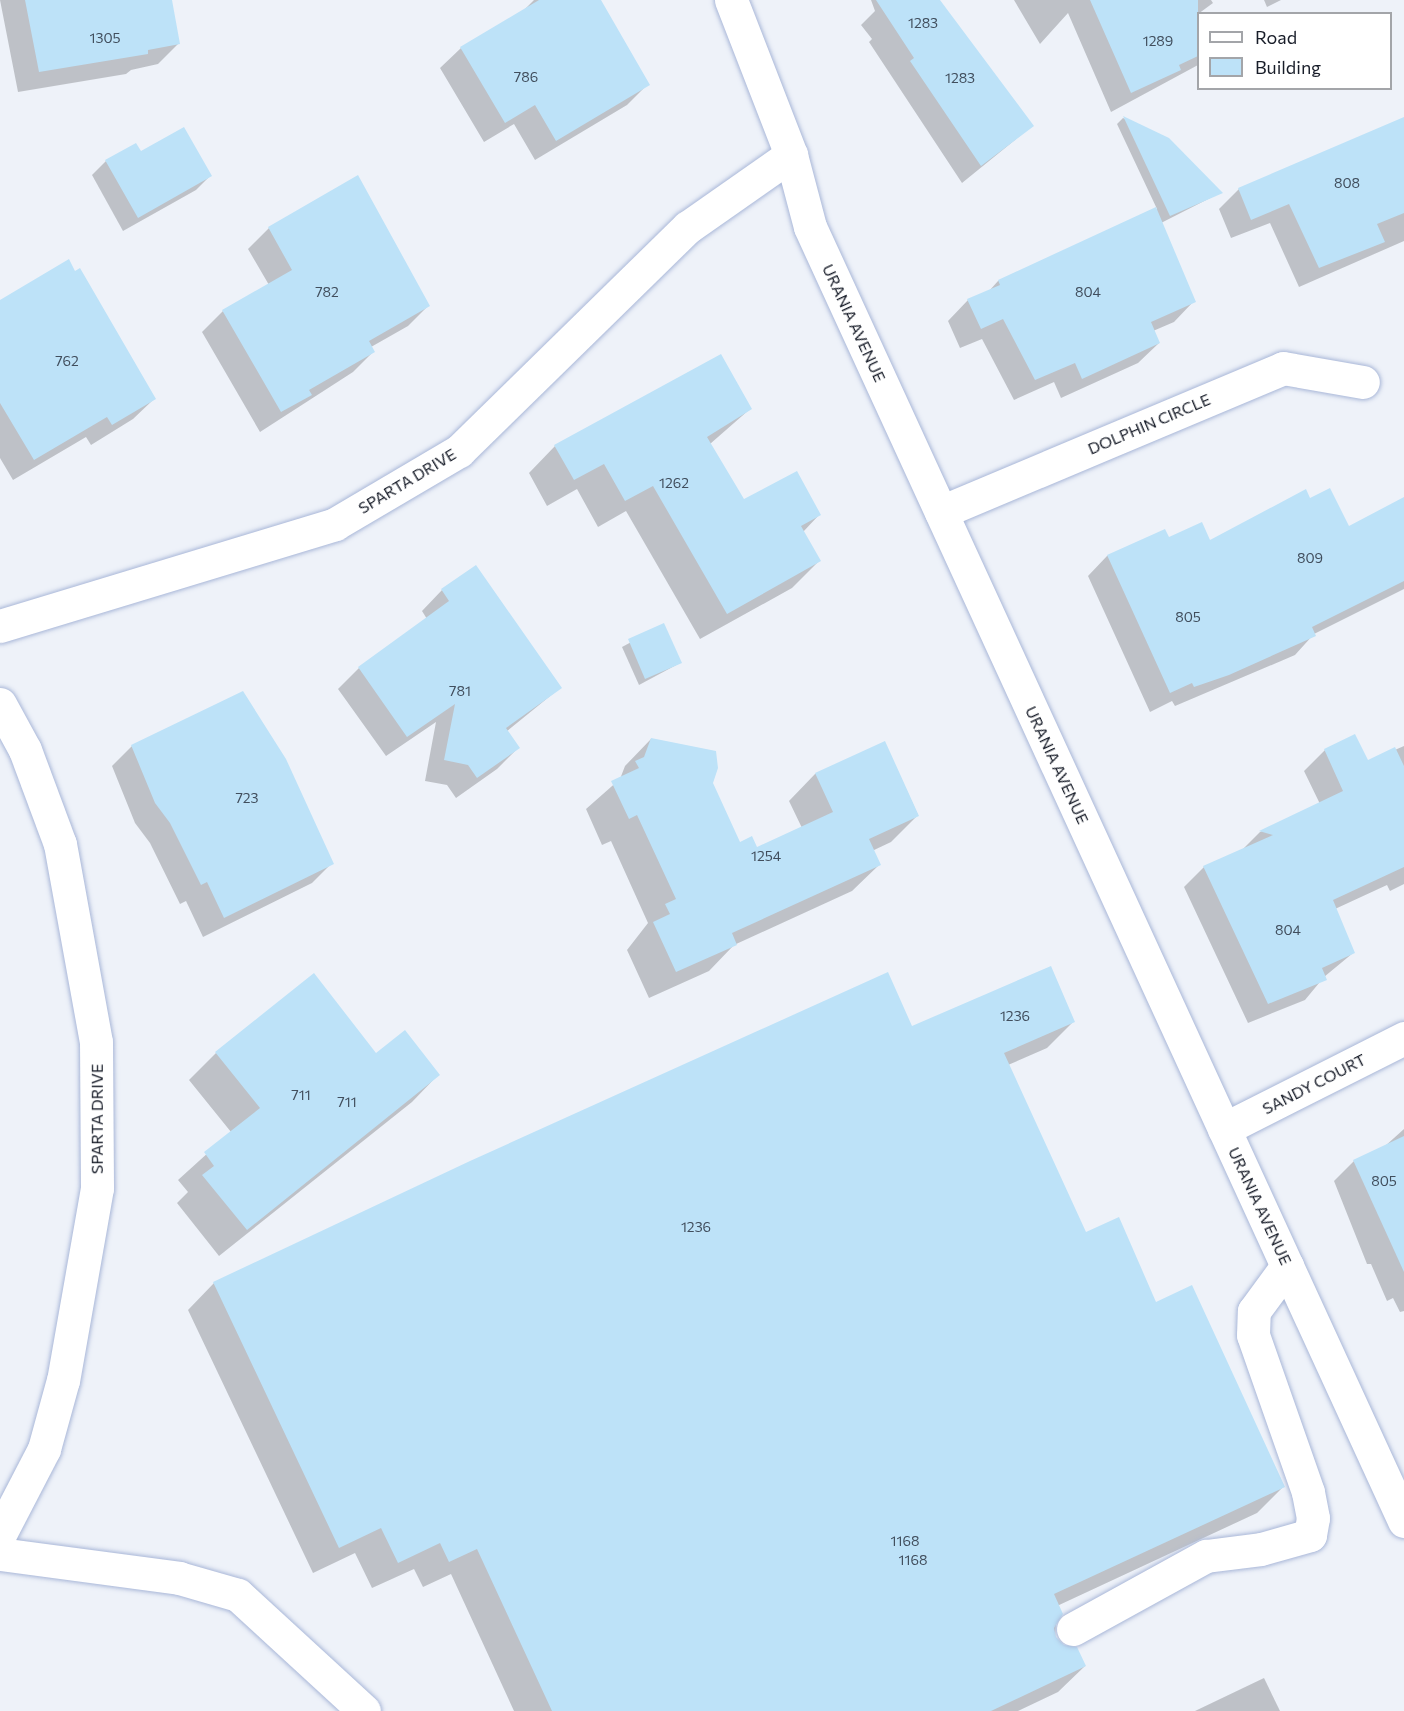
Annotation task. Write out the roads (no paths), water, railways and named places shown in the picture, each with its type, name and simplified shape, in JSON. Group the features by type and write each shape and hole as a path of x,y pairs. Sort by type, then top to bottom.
{"street":[{"name":"URANIA AVENUE","path":"731,0 791,155 810,227 1404,1521"},
{"name":"SPARTA DRIVE","path":"0,626 335,524 459,451 688,227 791,155"},
{"name":"DOLPHIN CIRCLE","path":"941,512 1283,368 1363,382"},
{"name":"SPARTA DRIVE","path":"0,704 25,750 60,844 96,1042 97,1188 63,1380 44,1449 0,1534"},
{"name":"SANDY COURT","path":"1224,1129 1404,1038"},
{"path":"1073,1629 1206,1556 1261,1550 1310,1535 1313,1518 1308,1492 1252,1335 1254,1311 1287,1266"},
{"path":"0,1554 179,1578 238,1594 364,1711"}]}
